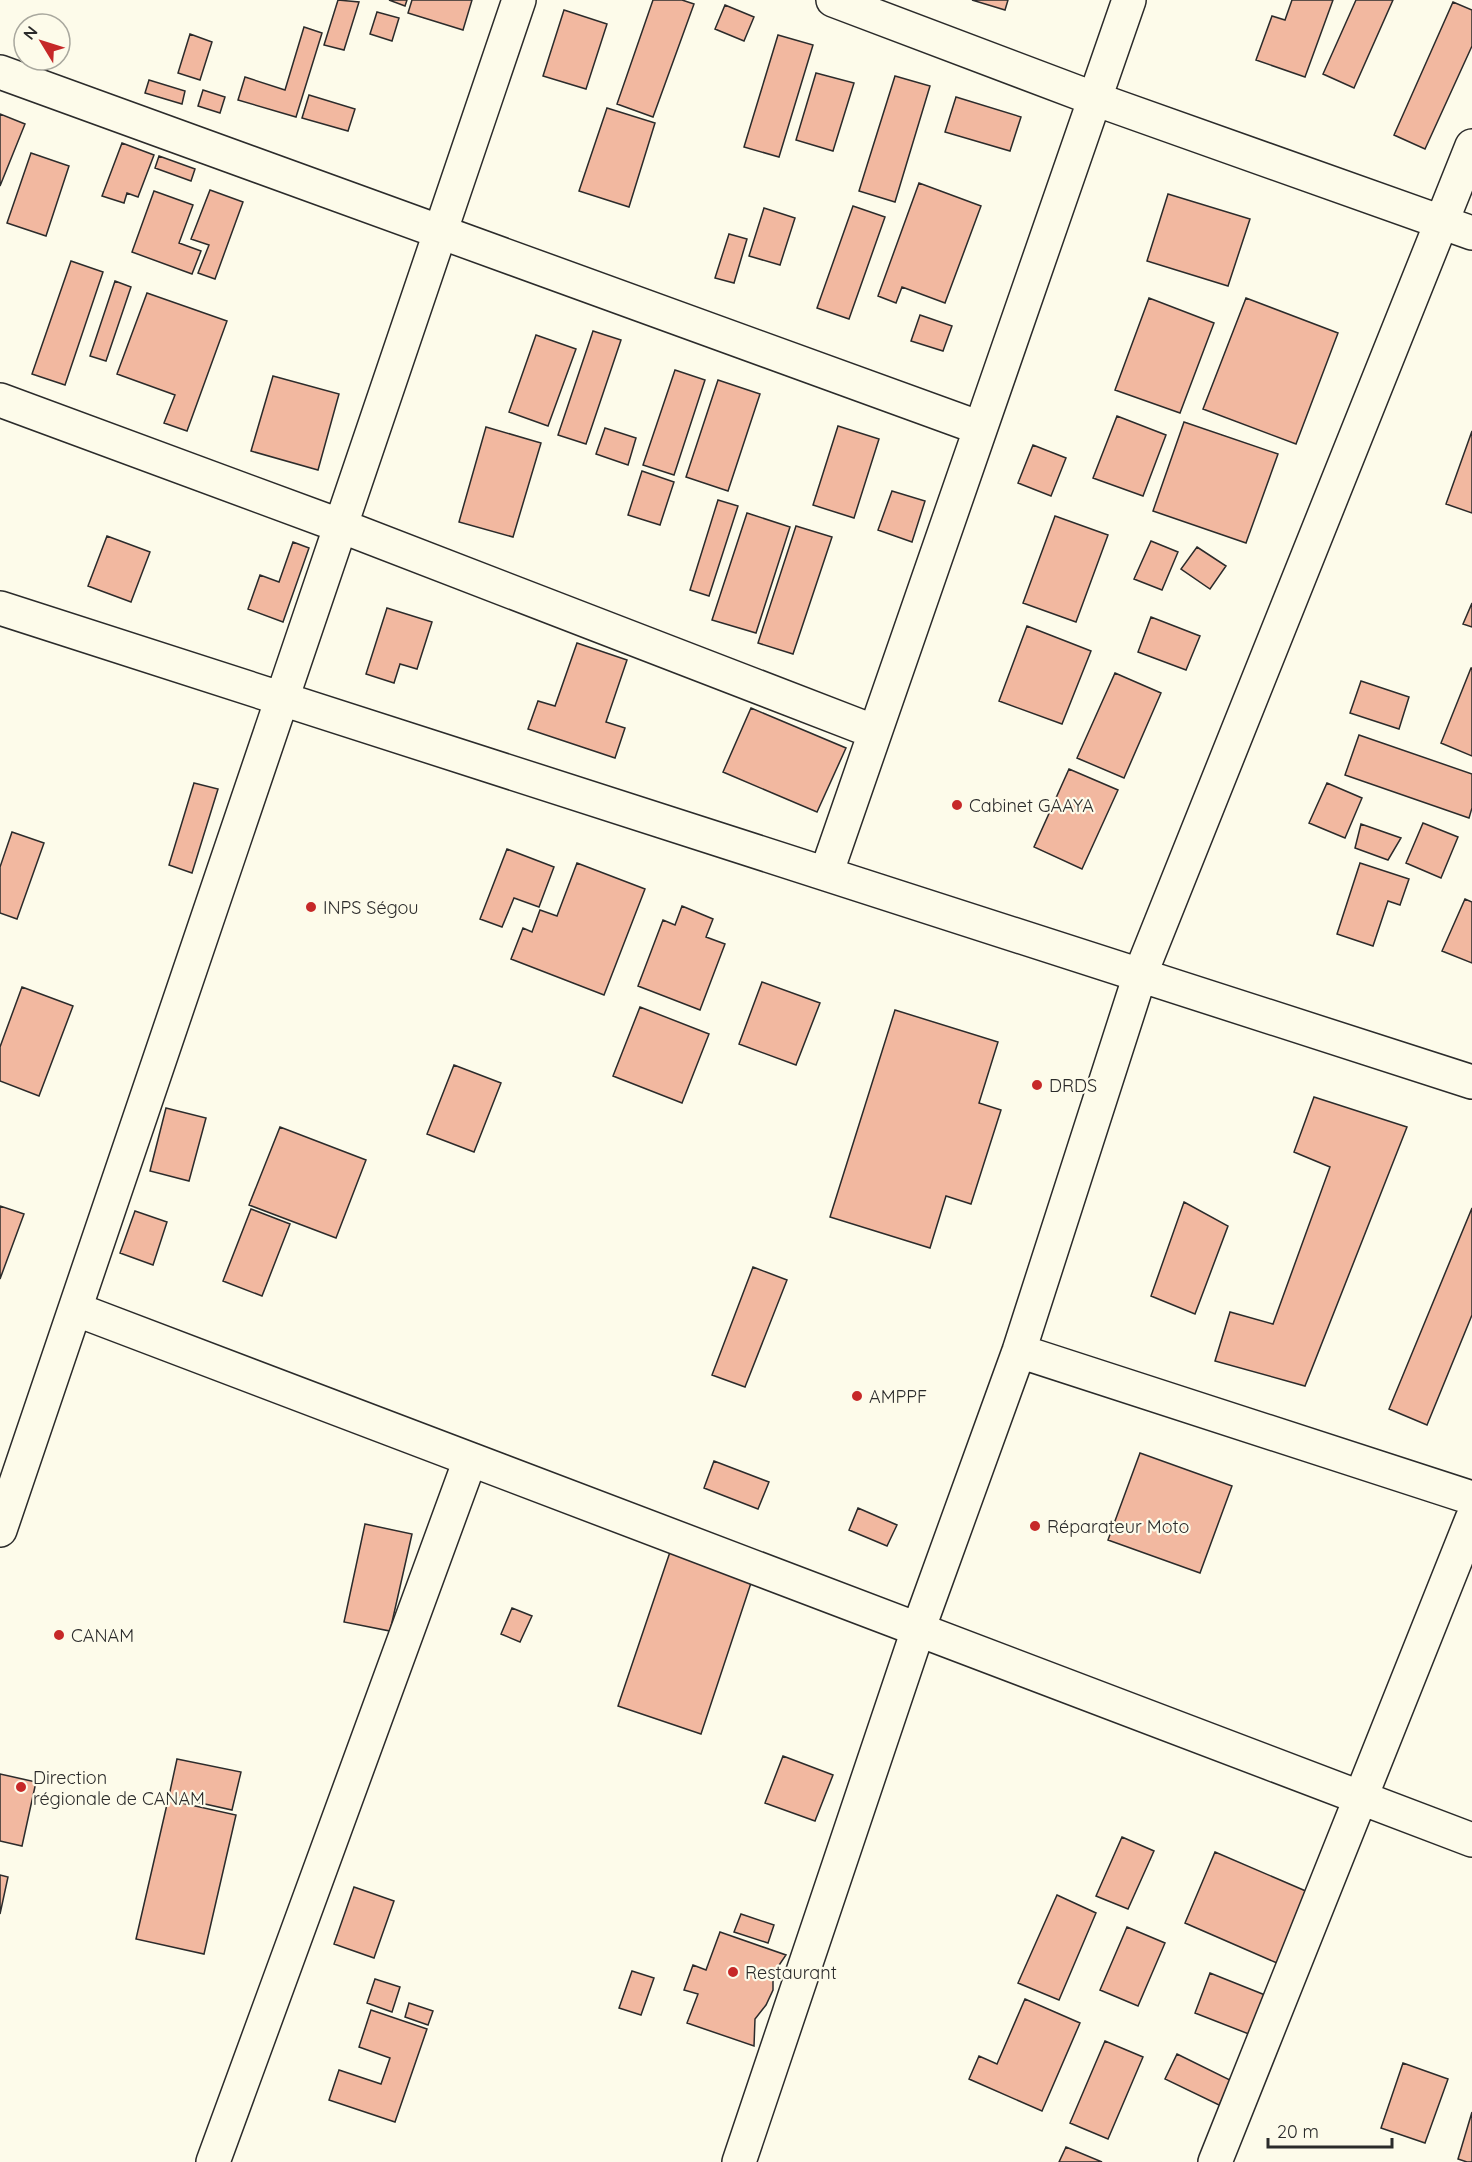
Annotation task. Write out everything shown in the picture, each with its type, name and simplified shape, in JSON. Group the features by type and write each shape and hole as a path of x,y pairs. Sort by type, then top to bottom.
{"street":[{"path":"0,1530 519,0"},
{"path":"833,0 1095,99 1457,227"},
{"path":"826,874 1129,0"},
{"path":"0,72 980,428"},
{"path":"739,2162 918,1630 1019,1351 1140,975 1457,227 1472,146"},
{"path":"0,400 341,526 875,732"},
{"path":"0,608 1472,1082"},
{"path":"75,1309 1472,1840"},
{"path":"1019,1351 1472,1498"},
{"path":"213,2162 470,1460"},
{"path":"1215,2162 1472,1519"}],"building":[{"path":"338,0 359,2 344,50 324,45"},
{"path":"389,0 407,0 405,6"},
{"path":"412,0 472,0 463,30 408,13"},
{"path":"653,0 682,0 694,4 653,117 617,104"},
{"path":"972,0 1008,0 1005,10"},
{"path":"1292,0 1333,0 1305,77 1256,60 1272,16 1285,20"},
{"path":"1356,0 1393,0 1354,88 1323,74"},
{"path":"1453,2 1472,10 1472,46 1425,149 1394,135"},
{"path":"725,5 754,17 744,41 715,29"},
{"path":"564,10 607,24 586,89 543,76"},
{"path":"377,12 399,18 392,41 370,34"},
{"path":"304,27 322,33 296,117 238,100 245,77 285,90"},
{"path":"190,34 212,42 200,80 178,73"},
{"path":"778,35 813,45 779,157 744,147"},
{"path":"816,73 854,83 833,151 796,140"},
{"path":"895,76 930,86 895,202 859,191"},
{"path":"149,80 185,91 182,104 145,93"},
{"path":"203,90 225,97 220,113 198,106"},
{"path":"309,95 355,109 348,131 302,118"},
{"path":"956,97 1021,117 1010,151 945,132"},
{"path":"607,108 655,123 629,207 579,191"},
{"path":"0,114 25,124 0,186"},
{"path":"122,143 154,155 138,197 127,193 124,203 102,196"},
{"path":"31,153 69,166 46,236 7,223"},
{"path":"159,156 195,169 191,181 155,168"},
{"path":"919,183 981,206 945,303 902,287 896,303 878,296"},
{"path":"210,190 243,202 215,279 198,273 209,245 191,239"},
{"path":"154,191 193,205 179,243 201,251 192,274 132,252"},
{"path":"1168,194 1250,219 1228,286 1147,261"},
{"path":"853,206 885,217 849,319 817,308"},
{"path":"764,208 795,218 780,265 749,256"},
{"path":"729,234 747,239 734,283 715,278"},
{"path":"71,261 103,272 65,385 32,374"},
{"path":"115,281 131,287 106,361 90,356"},
{"path":"147,293 227,321 187,431 164,423 175,395 117,374"},
{"path":"1149,298 1214,323 1180,413 1115,390"},
{"path":"1246,298 1338,333 1296,444 1203,409"},
{"path":"920,315 952,326 943,351 911,341"},
{"path":"593,331 621,340 586,444 558,435"},
{"path":"536,335 576,349 548,426 509,412"},
{"path":"675,370 705,380 674,475 643,465"},
{"path":"273,376 339,394 318,470 251,451"},
{"path":"718,380 760,394 728,491 686,477"},
{"path":"1117,416 1166,435 1143,496 1093,478"},
{"path":"1184,422 1278,454 1246,543 1153,511"},
{"path":"838,426 879,439 854,518 813,505"},
{"path":"486,427 541,443 513,537 459,522"},
{"path":"605,428 636,438 628,465 596,454"},
{"path":"1472,431 1472,513 1446,504"},
{"path":"1033,445 1066,458 1051,496 1018,483"},
{"path":"642,471 674,482 660,525 628,515"},
{"path":"892,491 925,501 912,542 878,530"},
{"path":"718,500 738,506 709,596 690,590"},
{"path":"747,513 790,527 756,633 712,620"},
{"path":"1055,516 1108,535 1076,622 1023,603"},
{"path":"796,526 832,537 793,654 758,643"},
{"path":"107,536 150,552 131,602 88,586"},
{"path":"1151,541 1178,552 1162,590 1134,579"},
{"path":"293,542 309,548 283,622 248,609 260,575 279,582"},
{"path":"1197,547 1226,566 1210,589 1181,569"},
{"path":"1472,603 1472,627 1463,624"},
{"path":"387,608 432,622 417,669 400,664 394,683 366,674"},
{"path":"1151,617 1200,636 1186,670 1138,652"},
{"path":"1027,626 1091,651 1062,724 999,701"},
{"path":"577,643 627,660 606,722 625,728 615,758 528,729 538,701 555,706"},
{"path":"1472,668 1472,756 1441,743"},
{"path":"1115,673 1161,693 1124,778 1077,758"},
{"path":"1361,681 1409,697 1399,729 1350,713"},
{"path":"751,708 846,748 817,812 723,772"},
{"path":"1359,735 1472,774 1472,808 1469,818 1345,775"},
{"path":"1069,769 1118,790 1082,869 1034,847"},
{"path":"194,783 218,789 192,873 169,865"},
{"path":"1327,783 1362,798 1345,838 1309,823"},
{"path":"1423,823 1458,837 1441,878 1406,863"},
{"path":"1361,824 1401,838 1388,860 1355,848"},
{"path":"12,832 44,843 17,919 0,913 0,867"},
{"path":"507,849 554,867 539,907 514,898 502,927 480,919"},
{"path":"577,863 645,889 604,995 511,959 523,928 532,932 540,910 557,916"},
{"path":"1360,863 1409,879 1400,905 1388,901 1373,946 1337,934"},
{"path":"1465,899 1472,902 1472,963 1442,951"},
{"path":"682,906 713,919 706,937 725,944 700,1010 638,986 663,920 675,925"},
{"path":"762,982 820,1003 796,1065 739,1044"},
{"path":"22,987 73,1006 39,1096 0,1081 0,1047"},
{"path":"640,1007 709,1034 682,1103 613,1076"},
{"path":"895,1010 998,1042 979,1103 1001,1110 971,1204 946,1196 930,1248 830,1217"},
{"path":"454,1065 501,1083 474,1152 427,1134"},
{"path":"1314,1097 1407,1127 1305,1386 1215,1361 1230,1312 1273,1324 1330,1167 1294,1152"},
{"path":"166,1108 206,1118 189,1181 150,1171"},
{"path":"280,1127 366,1160 336,1238 249,1205"},
{"path":"1184,1202 1228,1226 1195,1314 1151,1296"},
{"path":"0,1206 24,1214 0,1279"},
{"path":"1472,1208 1472,1315 1427,1425 1389,1409"},
{"path":"251,1209 290,1224 262,1296 223,1281"},
{"path":"135,1211 167,1222 153,1265 120,1253"},
{"path":"753,1267 787,1280 745,1387 712,1375"},
{"path":"1140,1453 1232,1486 1200,1573 1108,1540"},
{"path":"714,1461 769,1482 758,1509 704,1488"},
{"path":"858,1508 897,1525 887,1546 849,1530"},
{"path":"365,1524 412,1534 390,1631 344,1622"},
{"path":"670,1552 752,1580 701,1734 618,1706"},
{"path":"512,1608 532,1616 520,1642 501,1634"},
{"path":"783,1756 833,1775 815,1821 765,1803"},
{"path":"177,1759 241,1772 232,1810 169,1796"},
{"path":"0,1774 36,1782 22,1846 0,1841"},
{"path":"168,1800 236,1815 204,1954 136,1939"},
{"path":"1122,1837 1154,1851 1128,1909 1096,1896"},
{"path":"1215,1852 1308,1892 1277,1963 1185,1923"},
{"path":"0,1875 8,1877 0,1914"},
{"path":"354,1887 394,1901 374,1958 334,1944"},
{"path":"1057,1895 1096,1913 1059,2000 1018,1983"},
{"path":"741,1914 774,1925 768,1943 734,1932"},
{"path":"1127,1927 1165,1943 1138,2006 1100,1990"},
{"path":"720,1932 786,1955 773,1974 773,1990 766,2005 755,2019 754,2046 687,2023 698,1994 684,1990 693,1965 706,1970"},
{"path":"632,1971 654,1978 641,2015 619,2008"},
{"path":"1210,1973 1270,1997 1254,2036 1195,2013"},
{"path":"375,1979 400,1987 392,2012 367,2003"},
{"path":"1025,1999 1080,2023 1042,2111 969,2079 979,2056 997,2064"},
{"path":"409,2003 433,2011 428,2025 405,2017"},
{"path":"371,2010 427,2029 395,2122 329,2100 339,2070 381,2084 390,2058 359,2047"},
{"path":"1105,2041 1143,2057 1108,2139 1070,2123"},
{"path":"1177,2054 1232,2081 1219,2105 1165,2079"},
{"path":"1403,2063 1448,2079 1425,2143 1381,2128"},
{"path":"1472,2112 1472,2162 1467,2162 1458,2159"},
{"path":"1066,2147 1102,2162 1059,2162"}],"place":[{"name":"Cabinet GAAYA","path":"957,805"},
{"name":"INPS Ségou","path":"311,907"},
{"name":"DRDS","path":"1037,1085"},
{"name":"AMPPF","path":"857,1396"},
{"name":"Réparateur Moto","path":"1035,1526"},
{"name":"CANAM","path":"59,1635"},
{"name":"Direction régionale de CANAM","path":"21,1787"},
{"name":"Restaurant","path":"733,1972"}]}
